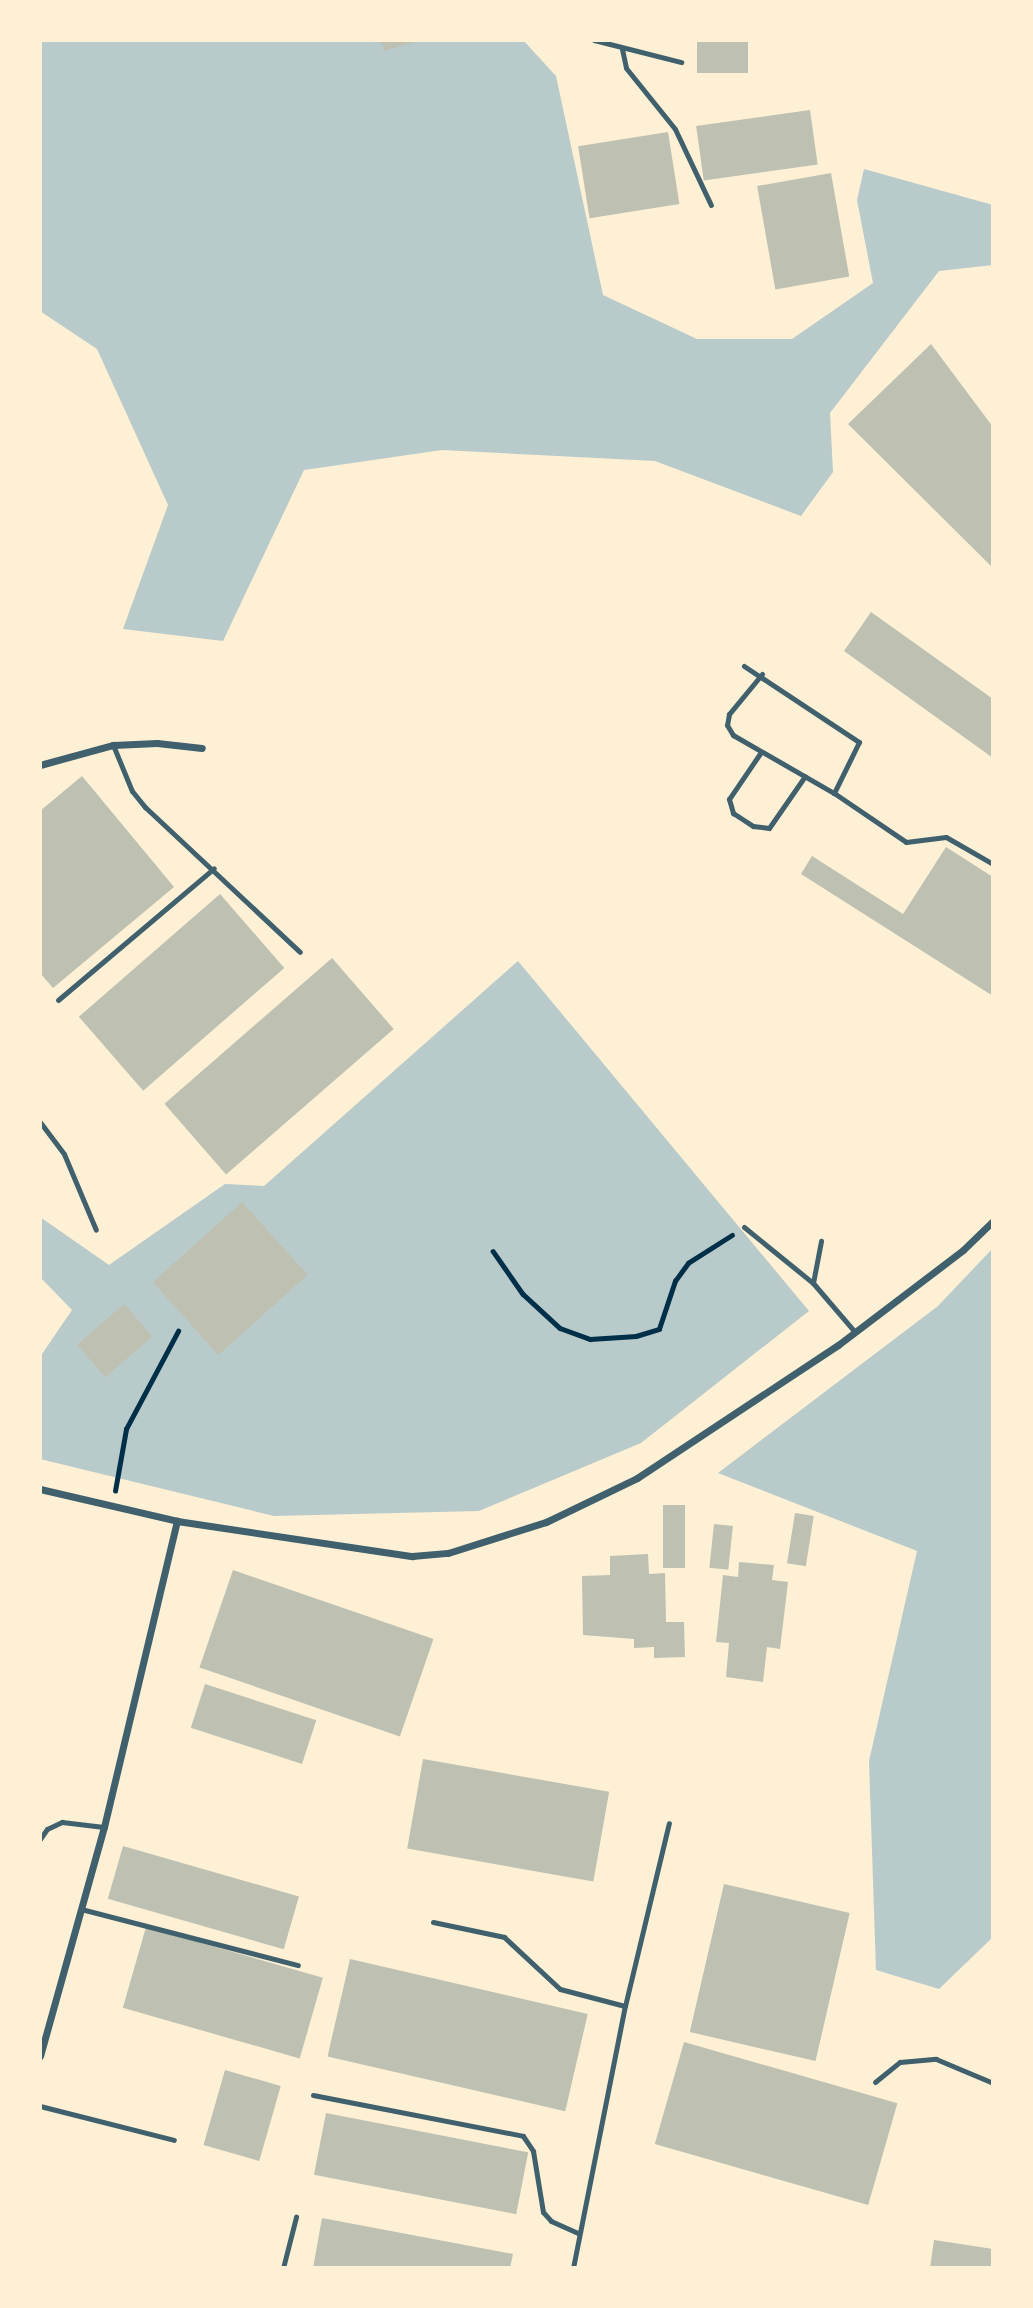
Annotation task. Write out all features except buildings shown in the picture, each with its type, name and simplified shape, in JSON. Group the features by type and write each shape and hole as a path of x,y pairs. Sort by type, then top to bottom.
{"street":[{"path":"40,765 113,745 157,743 202,748"},
{"path":"40,1489 177,1521 412,1556 448,1553 545,1522 637,1478 855,1332 962,1250 993,1221"},
{"path":"40,2056 104,1827 177,1521"}],"lane":[{"path":"594,40 681,62"},
{"path":"622,49 626,68 675,129 711,205"},
{"path":"744,666 762,674 859,741 834,793"},
{"path":"762,674 729,714 727,725 733,735 834,793 906,842 946,837 993,864"},
{"path":"113,745 138,799 300,952"},
{"path":"761,752 729,799 733,813 753,826 769,828 805,776"},
{"path":"58,1000 214,868"},
{"path":"40,1122 64,1154 96,1230"},
{"path":"744,1227 813,1283 855,1332"},
{"path":"813,1283 821,1241"},
{"path":"40,1839 47,1829 62,1822 104,1827"},
{"path":"573,2268 625,2006 668,1823"},
{"path":"81,1909 298,1965"},
{"path":"433,1922 504,1937 560,1989 625,2006"},
{"path":"875,2082 900,2062 936,2059 993,2083"},
{"path":"313,2095 523,2136 533,2151 543,2212 551,2221 578,2233"},
{"path":"40,2106 174,2140"},
{"path":"284,2268 296,2217"}],"path":[{"path":"493,1251 523,1294 560,1328 590,1339 636,1336 659,1329 675,1281 688,1263 744,1227"},
{"path":"112,1506 126,1429 178,1331"}],"shaded area":[{"path":"40,40 523,40 556,76 603,295 697,339 792,339 873,283 857,200 864,169 993,205 993,265 939,271 830,413 833,472 801,516 655,461 442,450 304,470 223,641 123,629 168,505 97,349 40,311"},
{"path":"518,961 809,1311 641,1443 479,1511 274,1516 40,1459 40,1357 72,1310 40,1277 40,1217 109,1265 225,1184 264,1186"},
{"path":"993,1248 993,1937 939,1989 876,1970 869,1761 917,1551 718,1473 938,1306"}]}
